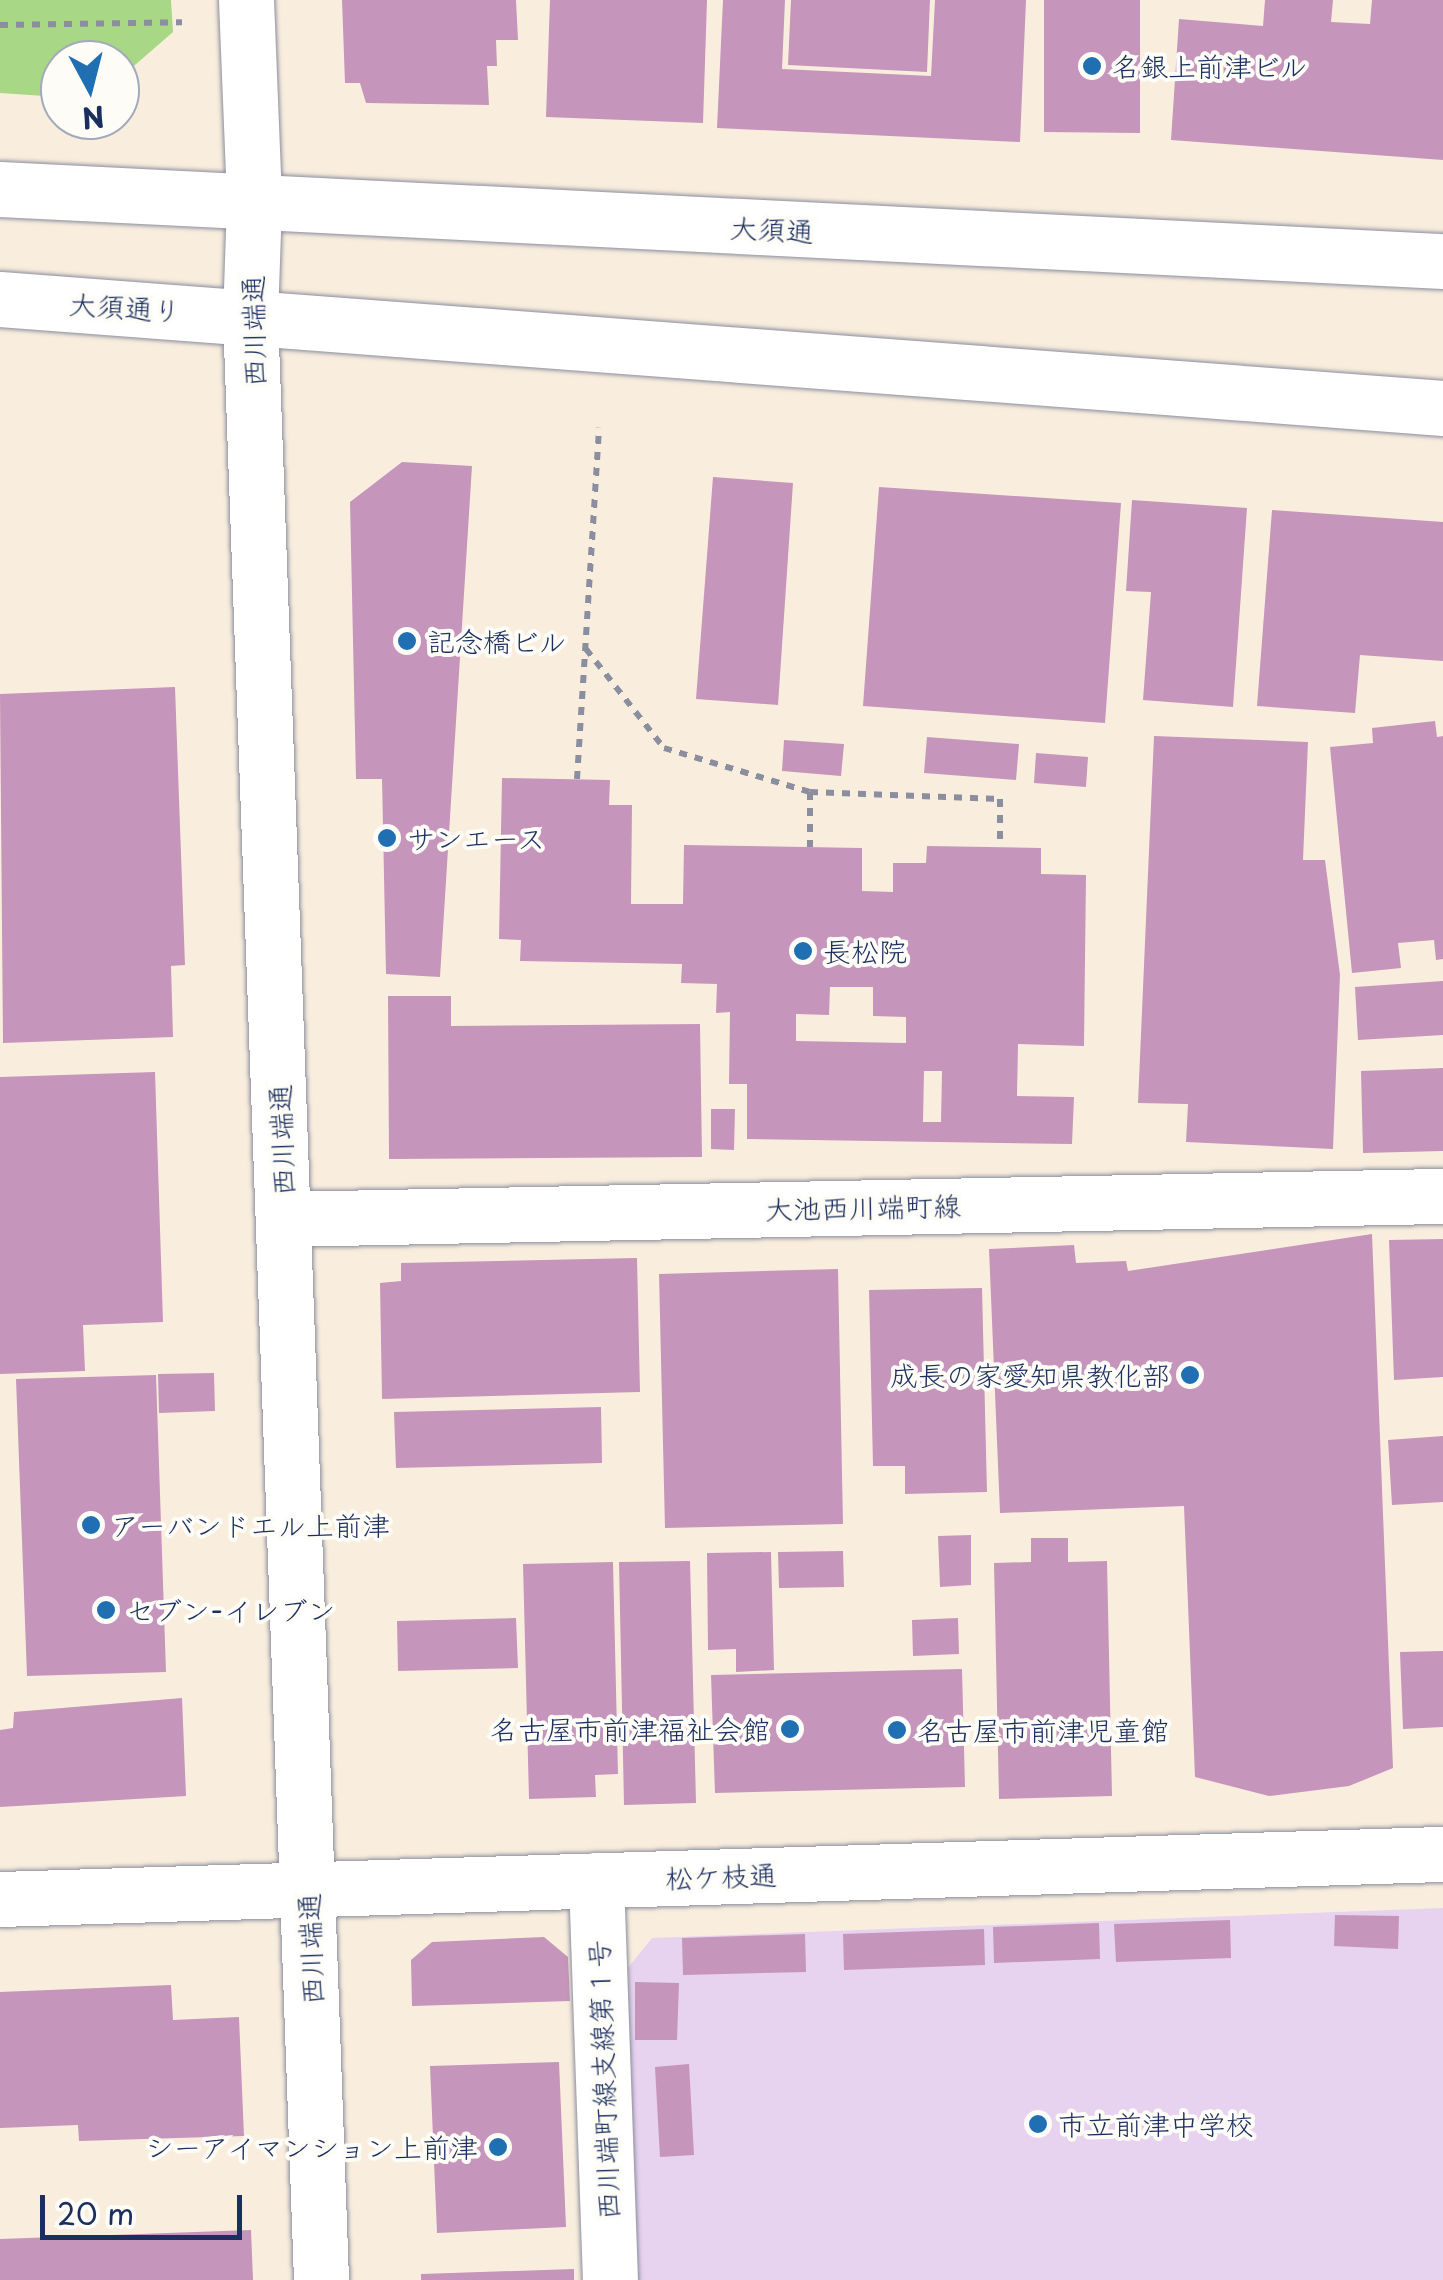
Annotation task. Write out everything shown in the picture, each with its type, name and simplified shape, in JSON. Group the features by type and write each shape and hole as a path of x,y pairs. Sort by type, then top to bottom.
{"street":[{"name":"西川端通","path":"246,0 254,203 250,316 321,2280"},
{"name":"大須通","path":"0,189 1443,261"},
{"name":"大須通り","path":"0,299 250,316"},
{"path":"250,316 1443,408"},
{"name":"大池西川端町線","path":"283,1219 1443,1196"},
{"name":"松ケ枝通","path":"7,1898 1443,1854"},
{"name":"西川端町線支線第１号","path":"596,1880 610,2280"}],"path":[{"path":"0,24 182,22"},
{"path":"577,779 599,428"},
{"path":"585,648 664,748 810,792 1000,798 1000,847"},
{"path":"810,792 810,847"}],"shaded area":[{"name":"市立前津中学校","path":"1443,1908 1443,2280 638,2280 627,1969 652,1938"}],"green space":[{"path":"0,0 171,0 173,32 140,61 140,40 40,40 40,96 0,93"}],"building":[{"path":"342,0 516,0 518,40 496,40 497,66 487,66 489,105 366,103 360,83 345,83"},
{"path":"550,0 707,0 703,123 546,117"},
{"path":"723,0 785,0 782,69 931,76 935,0 1026,0 1020,142 717,128"},
{"path":"791,0 930,0 927,72 788,65"},
{"name":"名銀上前津ビル","path":"1044,0 1140,0 1140,133 1044,132"},
{"path":"1265,0 1333,0 1331,22 1370,24 1372,0 1443,0 1443,160 1171,140 1179,19 1263,26"},
{"name":"記念橋ビル","path":"402,462 472,466 440,977 386,974 382,779 356,779 350,502"},
{"path":"713,477 793,483 778,705 696,699"},
{"path":"879,487 1121,503 1105,723 863,706"},
{"path":"1132,500 1247,508 1233,707 1143,700 1151,592 1126,591"},
{"path":"1272,510 1443,522 1443,661 1360,655 1355,713 1257,706"},
{"path":"175,687 185,965 171,966 173,1037 3,1043 0,694"},
{"path":"1435,721 1437,737 1443,736 1443,959 1436,960 1434,940 1398,943 1401,968 1352,973 1330,747 1373,743 1372,728"},
{"path":"1154,736 1308,742 1303,860 1325,860 1340,975 1333,1149 1186,1142 1188,1104 1138,1103"},
{"path":"927,737 1019,744 1016,780 924,773"},
{"path":"784,740 844,744 841,776 782,771"},
{"path":"1036,753 1088,757 1086,787 1034,783"},
{"name":"長松院","path":"502,778 610,780 609,805 632,805 631,904 683,904 684,845 862,848 862,891 893,892 893,863 926,863 927,846 1041,848 1041,874 1086,875 1084,1046 1018,1044 1017,1096 1074,1097 1072,1144 747,1139 747,1084 729,1084 730,1012 716,1013 717,984 681,983 682,964 520,961 521,940 499,939","holes":["830,987 873,987 873,1016 906,1017 906,1043 796,1041 796,1014 829,1015","924,1071 942,1071 941,1122 923,1122"]},
{"path":"1443,981 1443,1035 1358,1040 1355,987"},
{"path":"388,996 451,996 451,1026 700,1024 702,1157 389,1159"},
{"path":"1443,1068 1443,1151 1363,1153 1361,1071"},
{"path":"155,1072 163,1322 83,1325 85,1371 0,1374 0,1077"},
{"path":"711,1109 735,1109 734,1150 711,1149"},
{"path":"1372,1234 1393,1768 1349,1786 1269,1796 1195,1777 1184,1506 1000,1513 989,1249 1074,1245 1076,1263 1126,1261 1128,1271"},
{"path":"1443,1239 1443,1377 1394,1380 1389,1240"},
{"path":"637,1258 640,1392 382,1399 380,1283 401,1281 401,1263"},
{"path":"838,1269 843,1524 665,1528 659,1274"},
{"path":"982,1288 987,1492 905,1494 905,1466 873,1466 869,1290"},
{"path":"214,1373 215,1411 159,1413 158,1374"},
{"name":"アーバンドエル上前津","path":"156,1375 166,1672 27,1676 16,1379"},
{"path":"601,1407 602,1463 396,1468 394,1412"},
{"path":"1443,1436 1443,1502 1392,1505 1388,1440"},
{"path":"971,1535 971,1585 940,1587 938,1536"},
{"path":"1031,1538 1068,1538 1068,1562 1107,1561 1112,1796 999,1799 994,1563 1031,1562"},
{"path":"843,1551 844,1587 779,1588 778,1552"},
{"path":"771,1552 774,1670 736,1672 736,1649 708,1650 707,1553"},
{"path":"690,1561 696,1803 624,1805 619,1562"},
{"path":"613,1562 618,1774 595,1775 596,1797 529,1799 523,1564"},
{"path":"516,1618 518,1668 398,1671 397,1621"},
{"path":"958,1618 959,1654 913,1656 912,1620"},
{"path":"1443,1651 1443,1727 1403,1729 1400,1652"},
{"path":"962,1669 965,1787 715,1793 711,1675"},
{"path":"182,1698 186,1796 0,1807 0,1730 13,1728 14,1712"},
{"path":"1335,1915 1399,1916 1398,1949 1334,1946"},
{"path":"1230,1920 1231,1958 1116,1962 1114,1924"},
{"path":"1099,1923 1100,1959 994,1963 993,1927"},
{"path":"984,1929 985,1965 844,1970 843,1934"},
{"path":"805,1934 806,1972 683,1975 682,1938"},
{"path":"544,1937 568,1957 570,2001 412,2006 411,1960 432,1942"},
{"path":"635,1982 679,1983 677,2040 635,2040"},
{"path":"171,1985 173,2020 239,2017 244,2136 79,2141 78,2125 0,2128 0,1992"},
{"name":"シーアイマンション上前津","path":"559,2062 566,2227 437,2233 430,2066"},
{"path":"689,2064 694,2155 660,2157 655,2067"},
{"path":"251,2230 253,2280 0,2280 0,2239"},
{"path":"574,2269 574,2280 421,2280 421,2274"}],"place":[{"name":"名銀上前津ビル","path":"1092,66"},
{"name":"記念橋ビル","path":"407,641"},
{"name":"サンエース","path":"387,838"},
{"name":"長松院","path":"803,951"},
{"name":"成長の家愛知県教化部","path":"1190,1375"},
{"name":"アーバンドエル上前津","path":"91,1525"},
{"name":"セブン-イレブン","path":"106,1610"},
{"name":"名古屋市前津福祉会館","path":"790,1729"},
{"name":"名古屋市前津児童館","path":"897,1730"},
{"name":"市立前津中学校","path":"1038,2124"},
{"name":"シーアイマンション上前津","path":"498,2147"}]}
